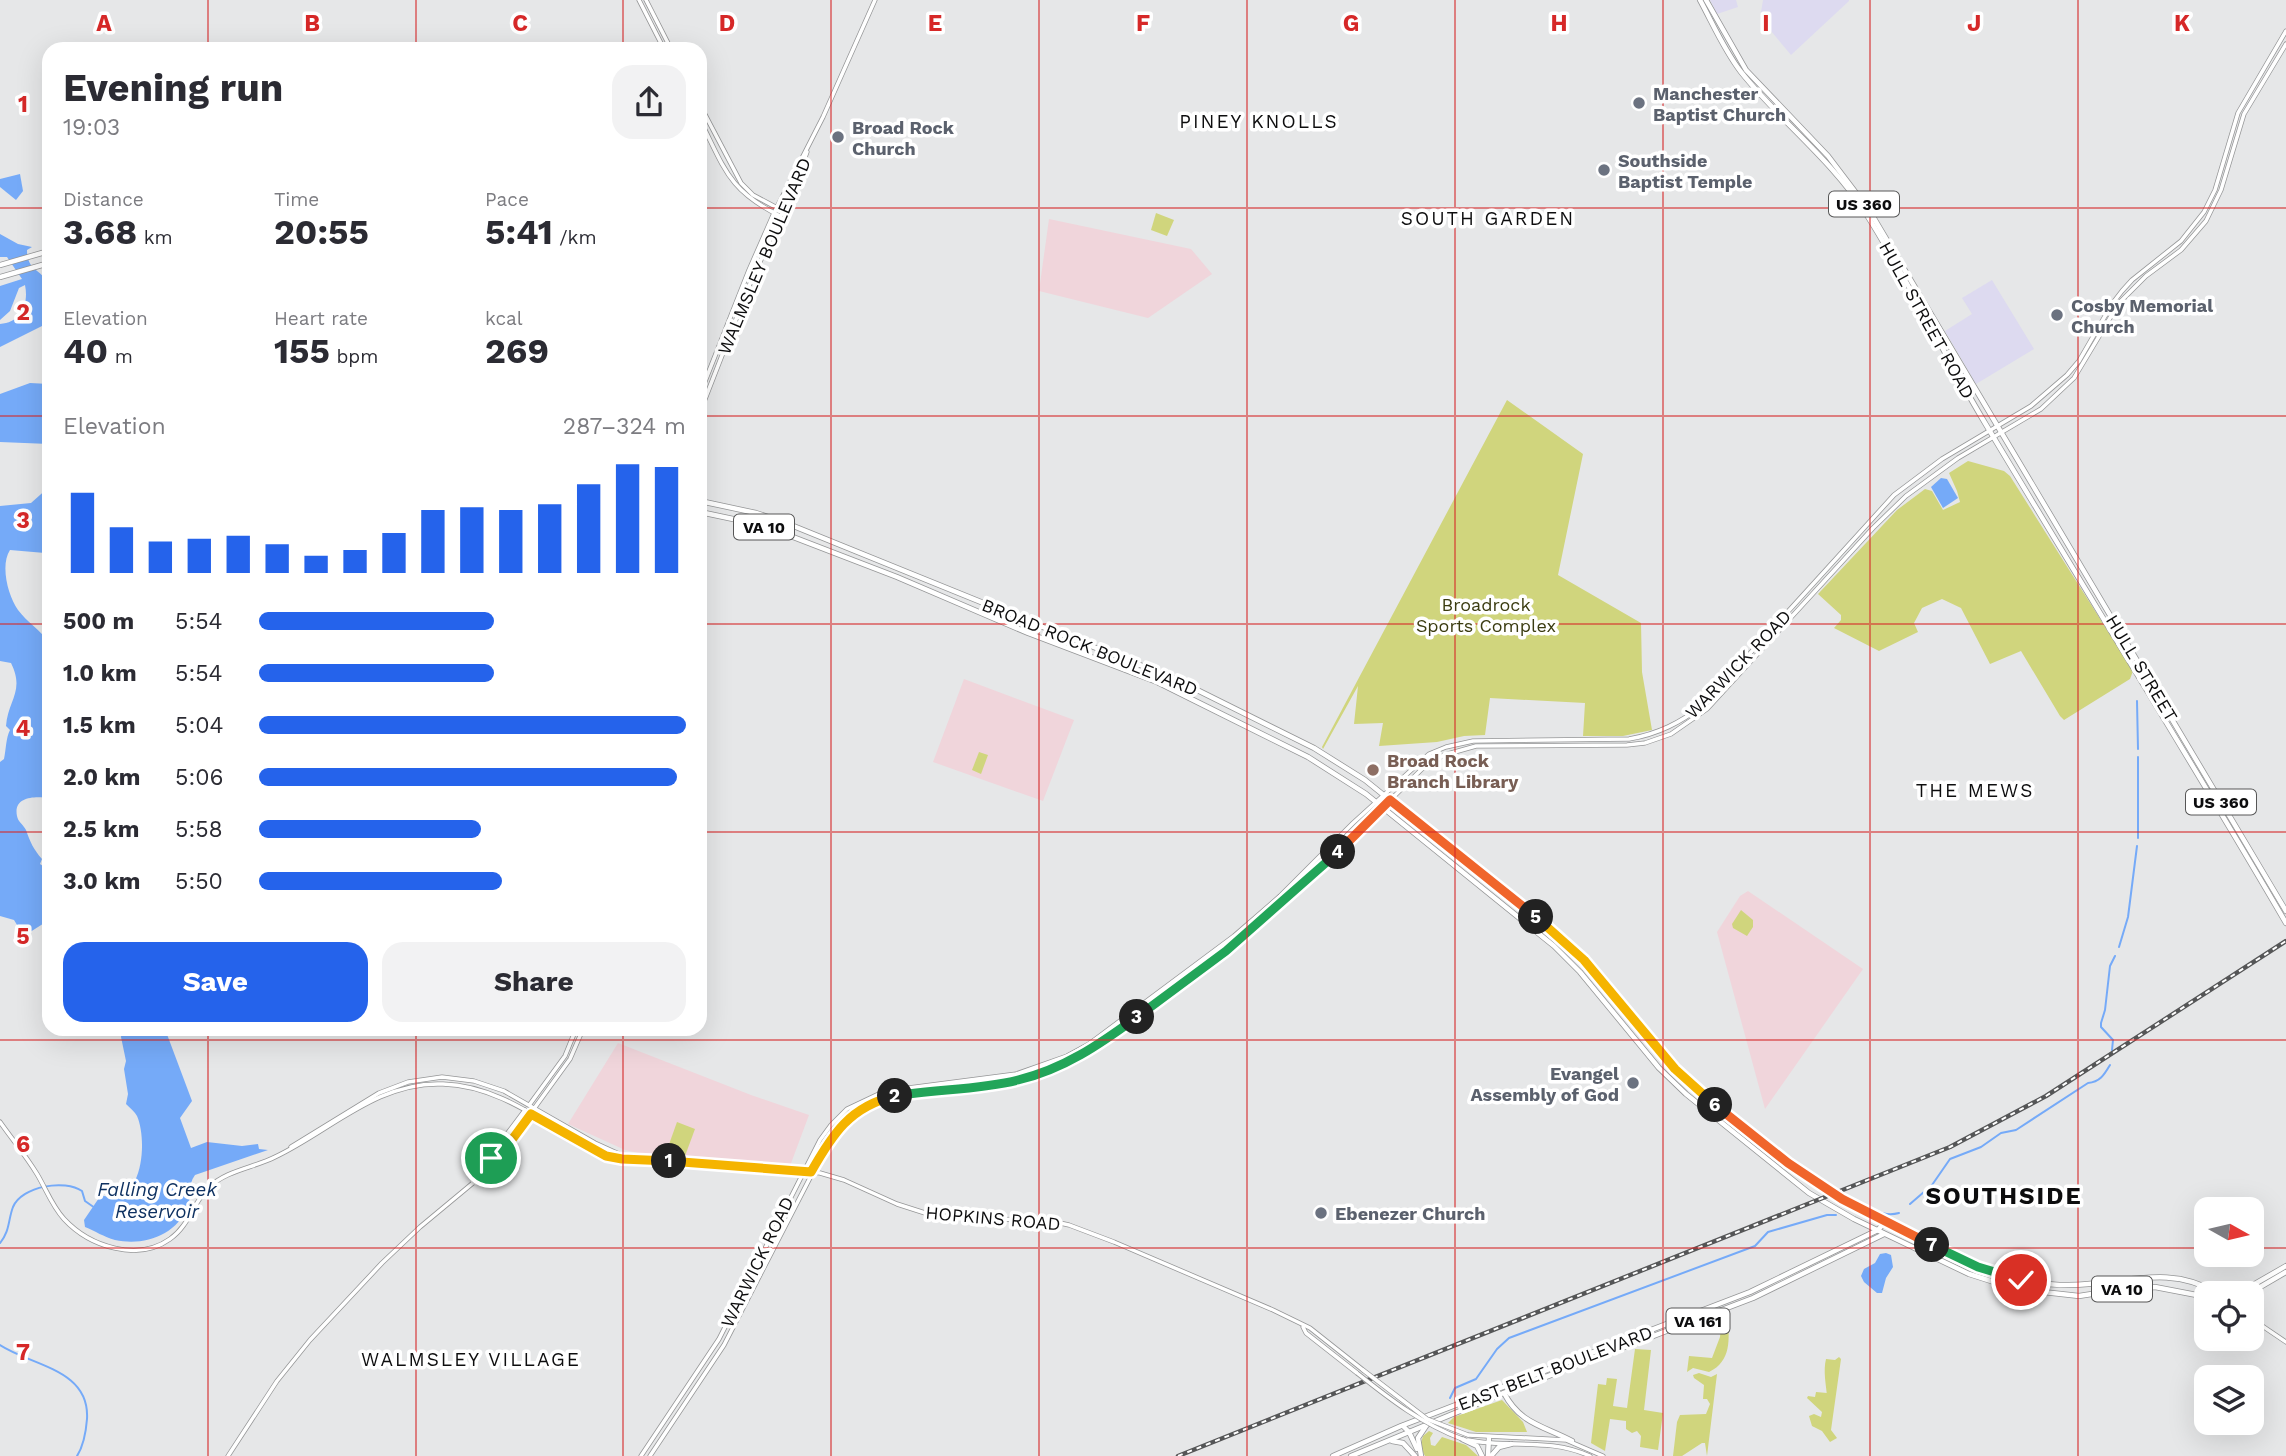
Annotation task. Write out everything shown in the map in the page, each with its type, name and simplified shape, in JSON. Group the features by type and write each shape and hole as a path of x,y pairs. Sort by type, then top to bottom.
{"main road":[{"path":"639,0 660,42"},
{"path":"646,0 667,42"},
{"name":"WALMSLEY BOULEVARD","path":"707,394 749,286 875,0"},
{"name":"HULL STREET ROAD","path":"1700,0 1724,47 1740,70 1825,161 1863,209 2041,516"},
{"name":"HULL STREET ROAD","path":"1706,0 1746,70 1828,156 1869,210 1998,426"},
{"name":"WARWICK ROAD","path":"641,1456 719,1339 802,1172 831,1125 847,1110 885,1091 1016,1074 1067,1056 1089,1044 1234,936 1280,896 1375,802 1429,754 1461,743 1629,739 1653,733 1683,720 1711,696 1894,495 1942,459 2031,406 2067,375 2079,361 2122,291 2181,241 2198,222 2215,190 2238,113 2286,31"},
{"name":"WARWICK ROAD","path":"650,1456 724,1345 811,1172 836,1130 860,1110 878,1100 1018,1080 1049,1070 1088,1052 1226,951 1330,859 1424,767 1444,755 1469,747 1627,745 1671,734 1685,726 1707,709 1873,528 1906,496 1935,473 2041,409 2064,390 2088,359 2119,303 2146,276 2181,250 2206,221 2221,190 2244,114 2286,44"},
{"path":"707,118 741,183 753,195 783,211"},
{"path":"707,133 734,184 750,200 780,216"},
{"name":"WALMSLEY BOULEVARD","path":"707,376 774,213 812,140"},
{"path":"0,265 42,253"},
{"path":"0,277 42,264"},
{"name":"HULL STREET","path":"1998,426 2286,911"},
{"name":"BROAD ROCK BOULEVARD","path":"707,502 756,513 786,523 1171,677 1314,748 1357,774 1563,940 1584,960 1675,1069 1710,1101 1793,1167 1842,1199 1885,1222 1978,1267 2021,1280 2070,1285 2153,1276 2194,1284"},
{"name":"BROAD ROCK BOULEVARD","path":"707,513 780,532 912,583 1028,633 1157,682 1308,757 1345,779 1563,954 1659,1068 1686,1094 1809,1193 1863,1223 1969,1274 2016,1289 2079,1296 2155,1287 2194,1294"},
{"name":"HULL STREET","path":"2041,516 2203,780 2286,923"},
{"path":"477,1178 480,1170 565,1056 573,1036"},
{"path":"228,1456 298,1353 382,1263 420,1227 491,1168 570,1059 580,1036"},
{"name":"HOPKINS ROAD","path":"287,1151 372,1097 422,1079 449,1078 480,1083 504,1091 595,1143 628,1158"},
{"name":"HOPKINS ROAD","path":"0,1122 63,1218 82,1234 112,1247 137,1250 159,1245 176,1235 203,1194 226,1175 275,1158 374,1099 416,1085 441,1084 472,1088 495,1094 606,1156 811,1172 844,1180 921,1212 951,1217 1051,1221 1069,1225 1310,1328 1427,1419 1489,1440 1511,1444 1560,1445 1590,1456"},
{"path":"592,1149 595,1143"},
{"path":"1885,1222 1885,1233"},
{"name":"EAST BELT BOULEVARD","path":"1351,1456 1503,1390 1750,1293 1878,1230 1885,1222"},
{"path":"1863,1223 1866,1230 1863,1237"},
{"name":"EAST BELT BOULEVARD","path":"1332,1456 1403,1426 1753,1298 1885,1233"},
{"path":"2260,1281 2286,1266"},
{"path":"2264,1285 2286,1272"},
{"name":"HOPKINS ROAD","path":"1303,1327 1306,1333 1357,1373 1412,1415 1436,1429 1462,1439 1541,1437 1572,1441 1604,1456"},
{"path":"2264,1327 2286,1342"},
{"path":"1503,1390 1509,1403 1524,1419 1572,1441"},
{"path":"1418,1456 1418,1438 1428,1424"},
{"path":"1403,1426 1418,1456"},
{"path":"1462,1439 1477,1446 1482,1456"},
{"path":"1489,1440 1490,1456"},
{"path":"1387,1441 1403,1443 1418,1456"},
{"path":"1490,1456 1499,1447 1511,1444"}],"shaded area":[{"path":"1710,0 1736,0 1738,7 1717,14"},
{"path":"1763,0 1849,1 1791,55 1760,18"},
{"path":"1049,219 1191,249 1212,274 1148,318 1039,291"},
{"path":"1992,280 2034,349 1976,384 1945,331 1972,314 1962,298"},
{"path":"964,679 1074,720 1043,801 933,762"},
{"path":"1748,891 1863,969 1765,1109 1717,932 1740,896"},
{"path":"618,1043 809,1115 790,1166 647,1155 625,1150 568,1124"}],"green space":[{"path":"1156,213 1174,220 1167,236 1151,230"},
{"name":"Broadrock Sports Complex","path":"1507,400 1583,454 1558,575 1641,623 1642,672 1652,730 1623,736 1583,736 1585,703 1490,698 1485,735 1379,746 1383,723 1354,724 1358,686 1323,749 1322,747"},
{"path":"1968,461 2004,471 2010,476 2133,671 2130,679 2064,720 2021,651 1990,664 1961,608 1942,599 1922,608 1914,623 1918,632 1879,651 1834,628 1841,620 1841,615 1818,594 1897,510 1925,489 1932,491 1943,510 1960,502 1949,473"},
{"path":"979,752 988,755 981,774 972,770"},
{"path":"1741,910 1753,920 1753,927 1747,936 1733,928 1732,924"},
{"path":"677,1122 695,1129 685,1156 667,1150"},
{"path":"1728,1317 1728,1349 1722,1362 1709,1372 1693,1368 1687,1372 1689,1356 1712,1358 1720,1337 1722,1318"},
{"path":"1635,1349 1651,1350 1644,1410 1663,1413 1658,1450 1640,1447 1641,1436 1637,1431 1632,1433 1626,1429 1626,1421 1610,1419 1605,1451 1591,1443 1598,1384 1606,1385 1607,1378 1617,1379 1613,1406 1627,1408"},
{"path":"1839,1357 1841,1359 1831,1430 1837,1438 1830,1442 1822,1431 1812,1426 1809,1416 1814,1414 1821,1417 1822,1412 1807,1398 1815,1397 1816,1392 1827,1393 1826,1359 1835,1360"},
{"path":"1699,1373 1711,1377 1717,1374 1707,1456 1705,1443 1702,1443 1682,1456 1673,1456 1680,1415 1706,1414 1710,1404 1707,1399 1703,1399 1704,1385 1694,1378 1693,1375"},
{"path":"1502,1400 1523,1422 1527,1432 1476,1432 1448,1423 1454,1417"},
{"path":"1429,1431 1433,1433 1430,1438 1431,1445 1435,1446 1442,1437 1466,1445 1478,1456 1425,1456 1420,1446 1423,1436"}],"water":[{"path":"20,174 23,191 16,200 0,187 0,179"},
{"path":"0,234 18,244 32,247 27,250 29,262 42,276 42,326 0,347 0,324 18,316 26,299 26,292 25,285 19,288 10,311 0,320 0,286 22,279 7,257 0,257"},
{"path":"30,383 42,384 42,444 0,442 0,394"},
{"path":"1941,478 1947,479 1958,498 1943,508 1931,487"},
{"path":"42,493 42,553 10,550 6,564 6,580 14,604 42,634 42,797 26,799 18,804 17,809 18,820 42,859 42,924 27,934 22,933 14,920 0,916 0,762 4,759 10,730 6,726 7,717 16,681 11,663 0,661 0,506 31,503"},
{"name":"Falling Creek Reservoir","path":"168,1036 192,1101 180,1118 191,1148 207,1142 242,1146 258,1144 259,1149 268,1150 195,1175 183,1216 167,1232 148,1240 115,1240 85,1227 84,1220 101,1195 115,1197 126,1192 134,1183 142,1156 140,1127 136,1114 126,1104 126,1061 121,1037"},
{"path":"1880,1254 1891,1255 1893,1267 1886,1278 1882,1293 1877,1293 1861,1276 1864,1269 1875,1263"}],"waterway":[{"path":"2137,701 2138,749"},
{"path":"2138,757 2138,838"},
{"path":"2119,947 2128,917 2137,846"},
{"path":"2112,1050 2113,1040 2101,1027 2101,1023 2110,966 2115,956"},
{"path":"1910,1204 1932,1185 1950,1159 1981,1147 2001,1133 2016,1130 2088,1083 2099,1080 2110,1065"},
{"path":"0,1243 7,1230 13,1207 25,1194 34,1190 55,1185 75,1187 82,1191 85,1201 95,1208"},
{"path":"1861,1204 1875,1211 1899,1213"},
{"path":"1450,1398 1455,1388 1476,1379 1497,1349 1509,1338 1755,1246 1768,1232 1827,1215 1836,1215"},
{"path":"0,1345 57,1371 79,1389 85,1402 87,1419 77,1456"}],"railway":[{"path":"1178,1456 1950,1147 2046,1096 2286,941"}],"place":[{"name":"Manchester Baptist Church","path":"1639,103"},
{"name":"Broad Rock Church","path":"838,137"},
{"name":"Southside Baptist Temple","path":"1604,170"},
{"name":"Cosby Memorial Church","path":"2057,315"},
{"name":"Broad Rock Branch Library","path":"1373,770"},
{"name":"Evangel Assembly of God","path":"1633,1083"},
{"name":"Ebenezer Church","path":"1321,1213"}],"district":[{"name":"PINEY KNOLLS","path":"1259,121"},
{"name":"SOUTH GARDEN","path":"1488,218"},
{"name":"THE MEWS","path":"1975,790"},
{"name":"SOUTHSIDE","path":"2004,1196"},
{"name":"WALMSLEY VILLAGE","path":"471,1359"}],"route":[{"path":"491,1158 480,1170 477,1178 485,1175 491,1168 531,1114 606,1156 811,1172 836,1130 850,1117 878,1100 1018,1080 1049,1070 1088,1052 1226,951 1330,859 1390,800 1563,940 1584,960 1675,1069 1767,1148 1842,1199 1892,1226 1978,1267 2021,1280"}]}
